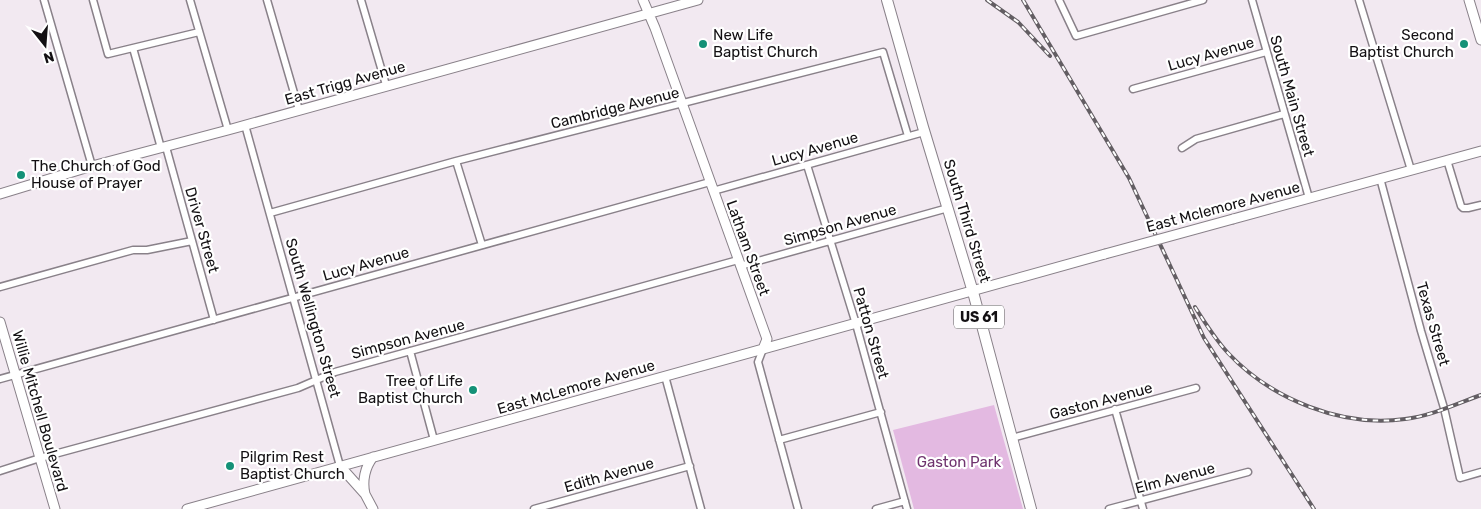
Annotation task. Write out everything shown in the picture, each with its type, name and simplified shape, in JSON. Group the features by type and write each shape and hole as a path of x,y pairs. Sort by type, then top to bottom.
{"main road":[{"name":"Latham Street","path":"643,0 767,340 763,349"},
{"name":"East Trigg Avenue","path":"0,194 92,166 698,0"},
{"name":"South Third Street","path":"887,0 973,292 1031,509"},
{"path":"1468,0 1481,40"},
{"name":"East Mclemore Avenue","path":"973,292 1481,151"},
{"name":"East McLemore Avenue","path":"187,509 973,292"},
{"name":"Willie Mitchell Boulevard","path":"0,322 54,509"},
{"path":"365,494 363,487 367,464 373,457"},
{"name":"South Wellington Street","path":"340,466 365,494 373,509"}],"street":[{"path":"44,0 92,166"},
{"path":"92,0 108,54 199,32"},
{"path":"190,0 228,130"},
{"path":"267,0 299,110"},
{"path":"361,0 386,85"},
{"path":"1059,0 1076,36 1203,0"},
{"name":"South Main Street","path":"1252,0 1309,198"},
{"path":"1359,0 1411,170"},
{"name":"Driver Street","path":"133,48 214,320"},
{"name":"Cambridge Avenue","path":"270,213 456,161 883,52 908,136"},
{"name":"Lucy Avenue","path":"1133,89 1266,52"},
{"path":"1182,148 1196,139 1284,114"},
{"name":"South Wellington Street","path":"246,125 340,466"},
{"name":"Lucy Avenue","path":"713,191 924,130"},
{"path":"1447,160 1462,207 1468,208 1481,205"},
{"path":"456,161 482,245"},
{"name":"Patton Street","path":"807,165 856,324 907,509"},
{"name":"Texas Street","path":"1380,178 1421,331 1444,408 1460,478 1481,472"},
{"name":"Lucy Avenue","path":"0,379 710,182"},
{"name":"Simpson Avenue","path":"0,471 40,458 298,388 335,372 410,351 948,208"},
{"path":"0,287 133,250 147,250 192,241"},
{"name":"Latham Street","path":"763,349 758,362 798,509"},
{"path":"410,351 434,440"},
{"path":"665,376 702,509"},
{"name":"Gaston Avenue","path":"1012,438 1196,388"},
{"path":"1115,410 1143,509"},
{"path":"779,440 881,412"},
{"name":"Edith Avenue","path":"534,509 690,466"},
{"name":"Elm Avenue","path":"1109,509 1248,472"},
{"path":"876,509 905,501"}],"green space":[{"name":"Gaston Park","path":"994,405 1023,509 914,509 893,430"}],"railway":[{"path":"987,0 1018,22 1050,56"},
{"path":"1023,0 1129,178 1204,338 1314,509"},
{"path":"1195,307 1219,342 1245,369 1265,384 1309,407 1357,419 1381,421 1415,417 1481,395"}],"place":[{"name":"New Life Baptist Church","path":"703,44"},
{"name":"Second Baptist Church","path":"1464,44"},
{"name":"The Church of God House of Prayer","path":"21,175"},
{"name":"Tree of Life Baptist Church","path":"473,390"},
{"name":"Pilgrim Rest Baptist Church","path":"230,466"}]}
